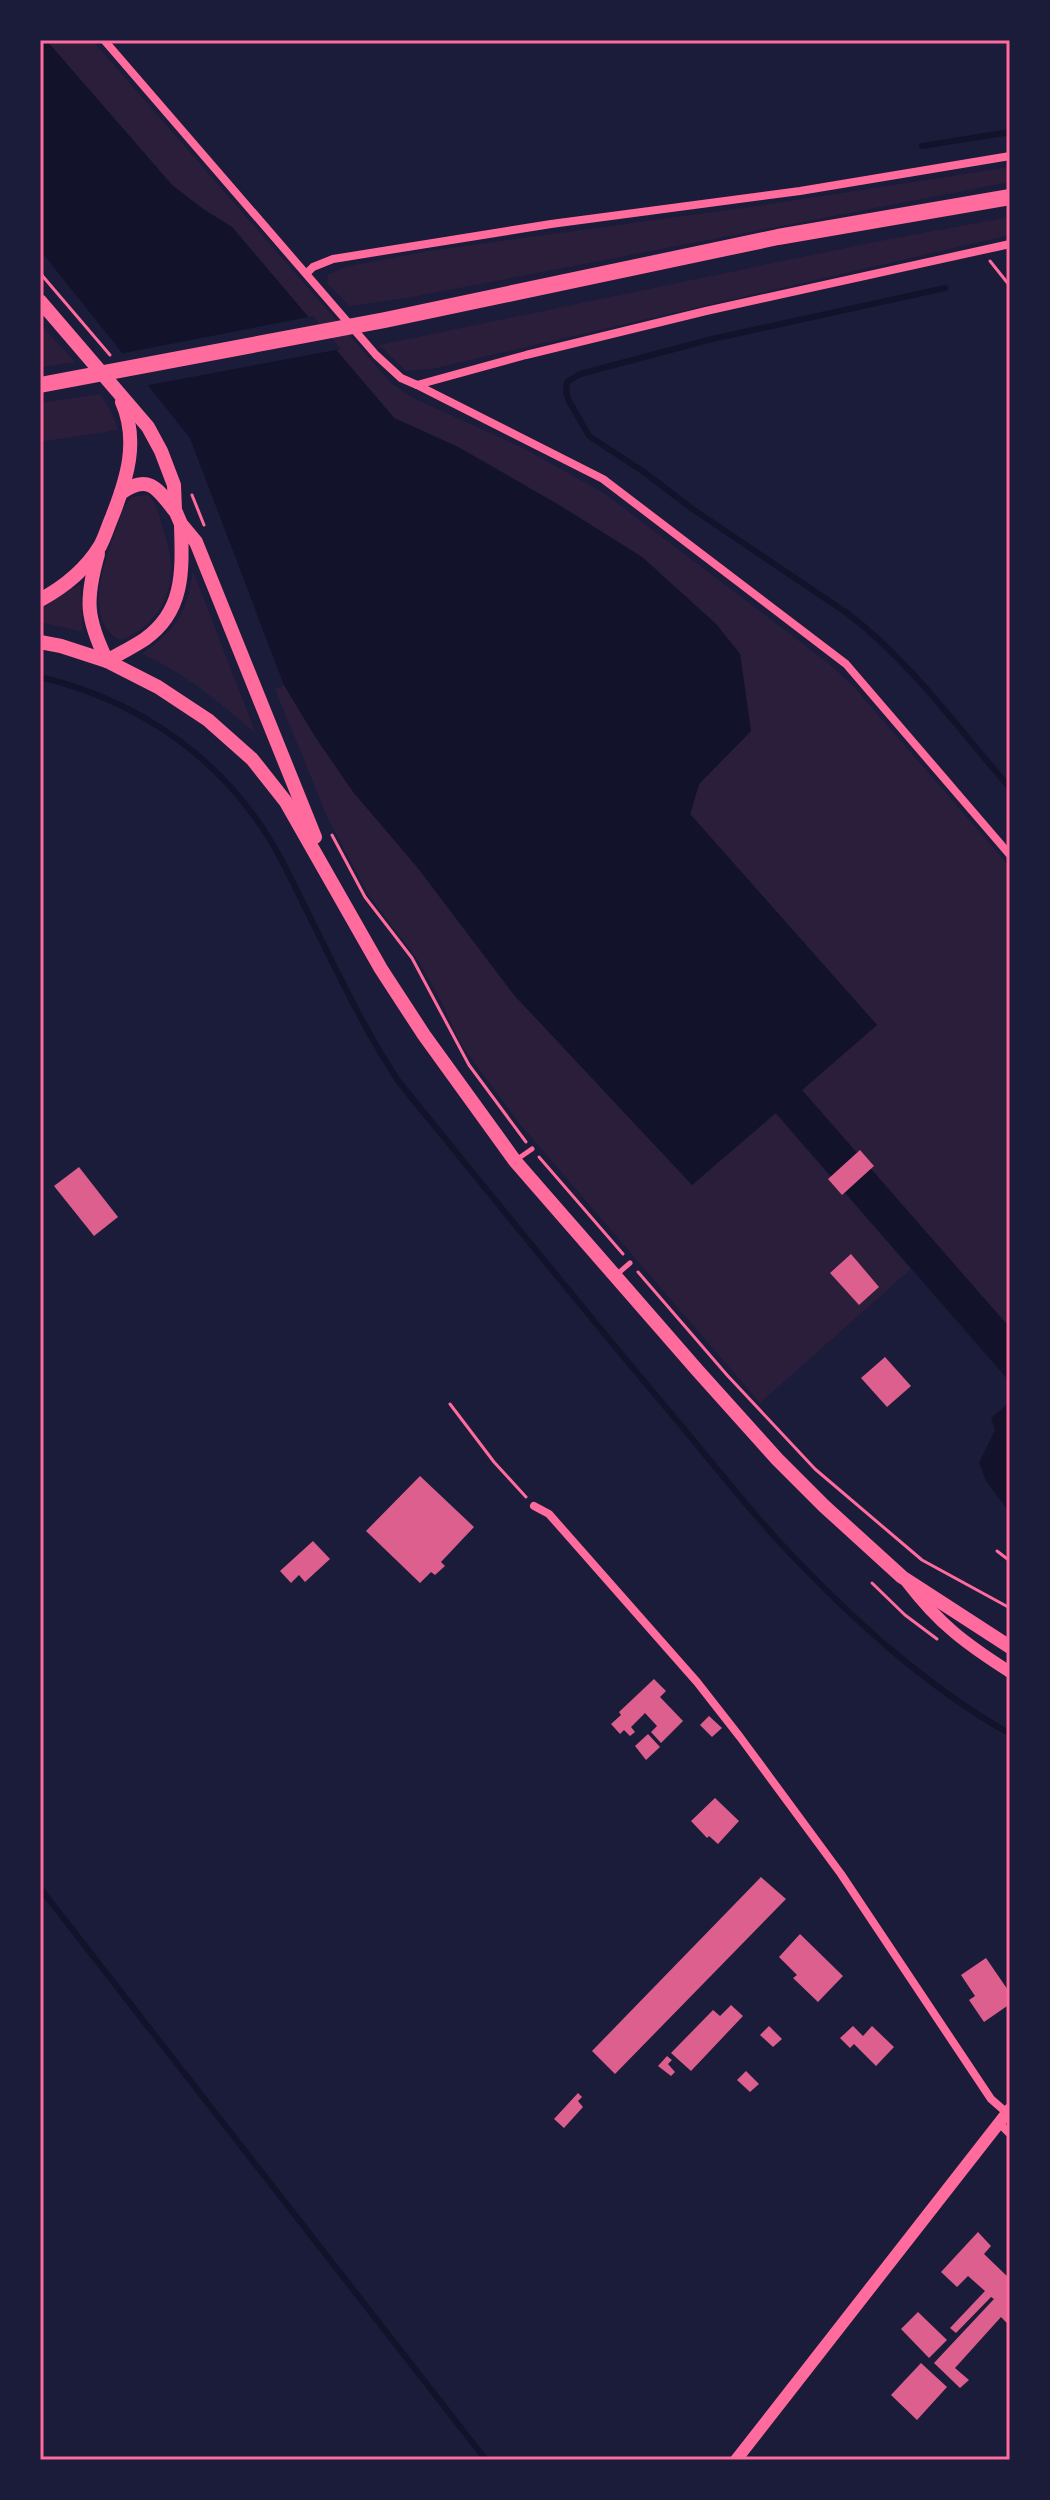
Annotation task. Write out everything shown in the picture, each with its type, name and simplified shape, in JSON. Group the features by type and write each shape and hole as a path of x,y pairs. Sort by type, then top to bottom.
{"main road":[{"path":"40,385 385,320 778,237 1010,197"},
{"path":"40,301 148,427 174,485 182,576 171,610 146,639 107,661"},
{"path":"107,661 95,637 89,612 89,586 100,545 121,493 131,453 131,431 118,395"},
{"path":"121,493 137,485 153,486 196,542 338,892"},
{"path":"40,600 74,577 100,545"},
{"path":"40,642 107,661 184,703 252,759 286,802 381,969 424,1035 515,1161 777,1459 824,1506 902,1577 1010,1647"}],"street":[{"path":"104,40 376,355 401,378 603,479 846,664 1010,855"},
{"path":"307,273 313,267 349,256 551,224 800,191 1010,156"},
{"path":"417,385 706,311 1010,244"},
{"path":"534,1506 549,1514 705,1693 841,1874 991,2099 1005,2115 1010,2134"},
{"path":"902,1577 943,1625 1010,1672"},
{"path":"736,2460 1005,2115"}],"lane":[{"path":"515,1161 532,1149"},
{"path":"615,1276 630,1263"}],"path":[{"path":"986,249 990,260 1010,286"},
{"path":"40,273 112,357"},
{"path":"191,492 208,535"},
{"path":"327,825 365,897 412,958 469,1065 532,1149 630,1263 785,1440 815,1469 922,1560 1010,1608"},
{"path":"450,1404 494,1462 534,1506"},
{"path":"997,1551 1010,1561"}],"shaded area":[{"path":"40,40 46,40 172,185 232,227 394,418 458,447 642,557 716,624 740,654 751,731 699,784 690,814 877,1025 802,1090 1010,1328 1010,1382 776,1113 692,1185 514,995 417,867 354,793 284,685 190,438 40,250"},
{"path":"46,40 92,40 391,383 411,397 523,448 604,493 827,662 853,686 1010,867 1010,1328 802,1090 877,1025 690,814 699,784 751,731 740,654 716,624 642,557 458,447 394,418 232,227 172,185"},
{"path":"1010,167 1010,182 407,298 350,306 327,283 328,275 345,267 428,251 750,207"},
{"path":"1010,217 1010,235 436,368 406,371 379,345 879,241"},
{"path":"40,324 75,362 40,368"},
{"path":"100,394 118,430 40,442 40,403"},
{"path":"148,495 156,507 171,562 168,591 150,621 120,640 107,629 101,614 101,578 124,507 132,497"},
{"path":"193,571 256,734 202,690 142,654 164,636 178,619 187,599"},
{"path":"80,584 83,632 40,622 40,608"},
{"path":"284,685 354,793 692,1184 775,1113 911,1269 760,1403 519,1123 460,1043 420,963 370,897 328,819 275,689"},
{"path":"1010,1402 1010,1513 986,1481 979,1463 995,1430 991,1418"}],"pier":[{"path":"313,316 341,349 144,386 119,354"}],"building":[{"path":"860,1150 874,1166 842,1195 828,1179"},
{"path":"79,1167 118,1217 94,1236 54,1186"},
{"path":"851,1254 879,1287 859,1305 830,1273"},
{"path":"885,1357 911,1386 887,1407 861,1378"},
{"path":"420,1476 474,1527 441,1562 445,1566 435,1575 431,1572 420,1583 366,1531"},
{"path":"313,1541 330,1559 305,1582 299,1575 291,1583 280,1571"},
{"path":"654,1679 666,1691 660,1697 683,1721 661,1743 651,1732 657,1726 645,1713 631,1727 635,1732 630,1736 624,1730 620,1734 611,1724 621,1715 619,1712"},
{"path":"709,1716 722,1728 712,1737 700,1725"},
{"path":"648,1734 660,1747 646,1760 635,1746"},
{"path":"715,1798 739,1821 718,1844 709,1836 707,1838 691,1821"},
{"path":"761,1877 786,1899 615,2074 592,2051"},
{"path":"800,1934 843,1976 818,2002 793,1978 797,1975 779,1957"},
{"path":"986,1958 1010,1993 1010,2004 984,2022 969,2000 975,1996 961,1975"},
{"path":"731,2005 743,2016 691,2071 671,2053 713,2010 720,2016"},
{"path":"769,2026 782,2039 773,2047 760,2035"},
{"path":"853,2026 863,2036 872,2026 894,2047 876,2066 854,2044 850,2048 840,2038"},
{"path":"667,2056 672,2060 668,2064 675,2072 671,2076 658,2066"},
{"path":"746,2071 759,2084 750,2092 737,2080"},
{"path":"578,2093 582,2097 578,2101 583,2107 564,2128 554,2119"},
{"path":"978,2232 991,2246 984,2254 1010,2279 1010,2326 1001,2317 955,2368 969,2380 960,2388 934,2363 994,2299 991,2297 956,2333 950,2328 985,2291 968,2276 957,2287 941,2272"},
{"path":"918,2312 947,2340 929,2358 901,2329"},
{"path":"921,2363 947,2387 917,2420 891,2395"}],"waterway":[{"path":"922,146 1010,132"},
{"path":"945,288 712,339 580,374 567,382 566,392 589,436 847,613 870,632 933,696 1010,788"},
{"path":"40,677 102,697 159,727 211,767 233,790 276,850 362,1019 399,1082 574,1297 745,1503 811,1575 864,1626 920,1673 1010,1734"},
{"path":"40,1888 486,2460"}]}
